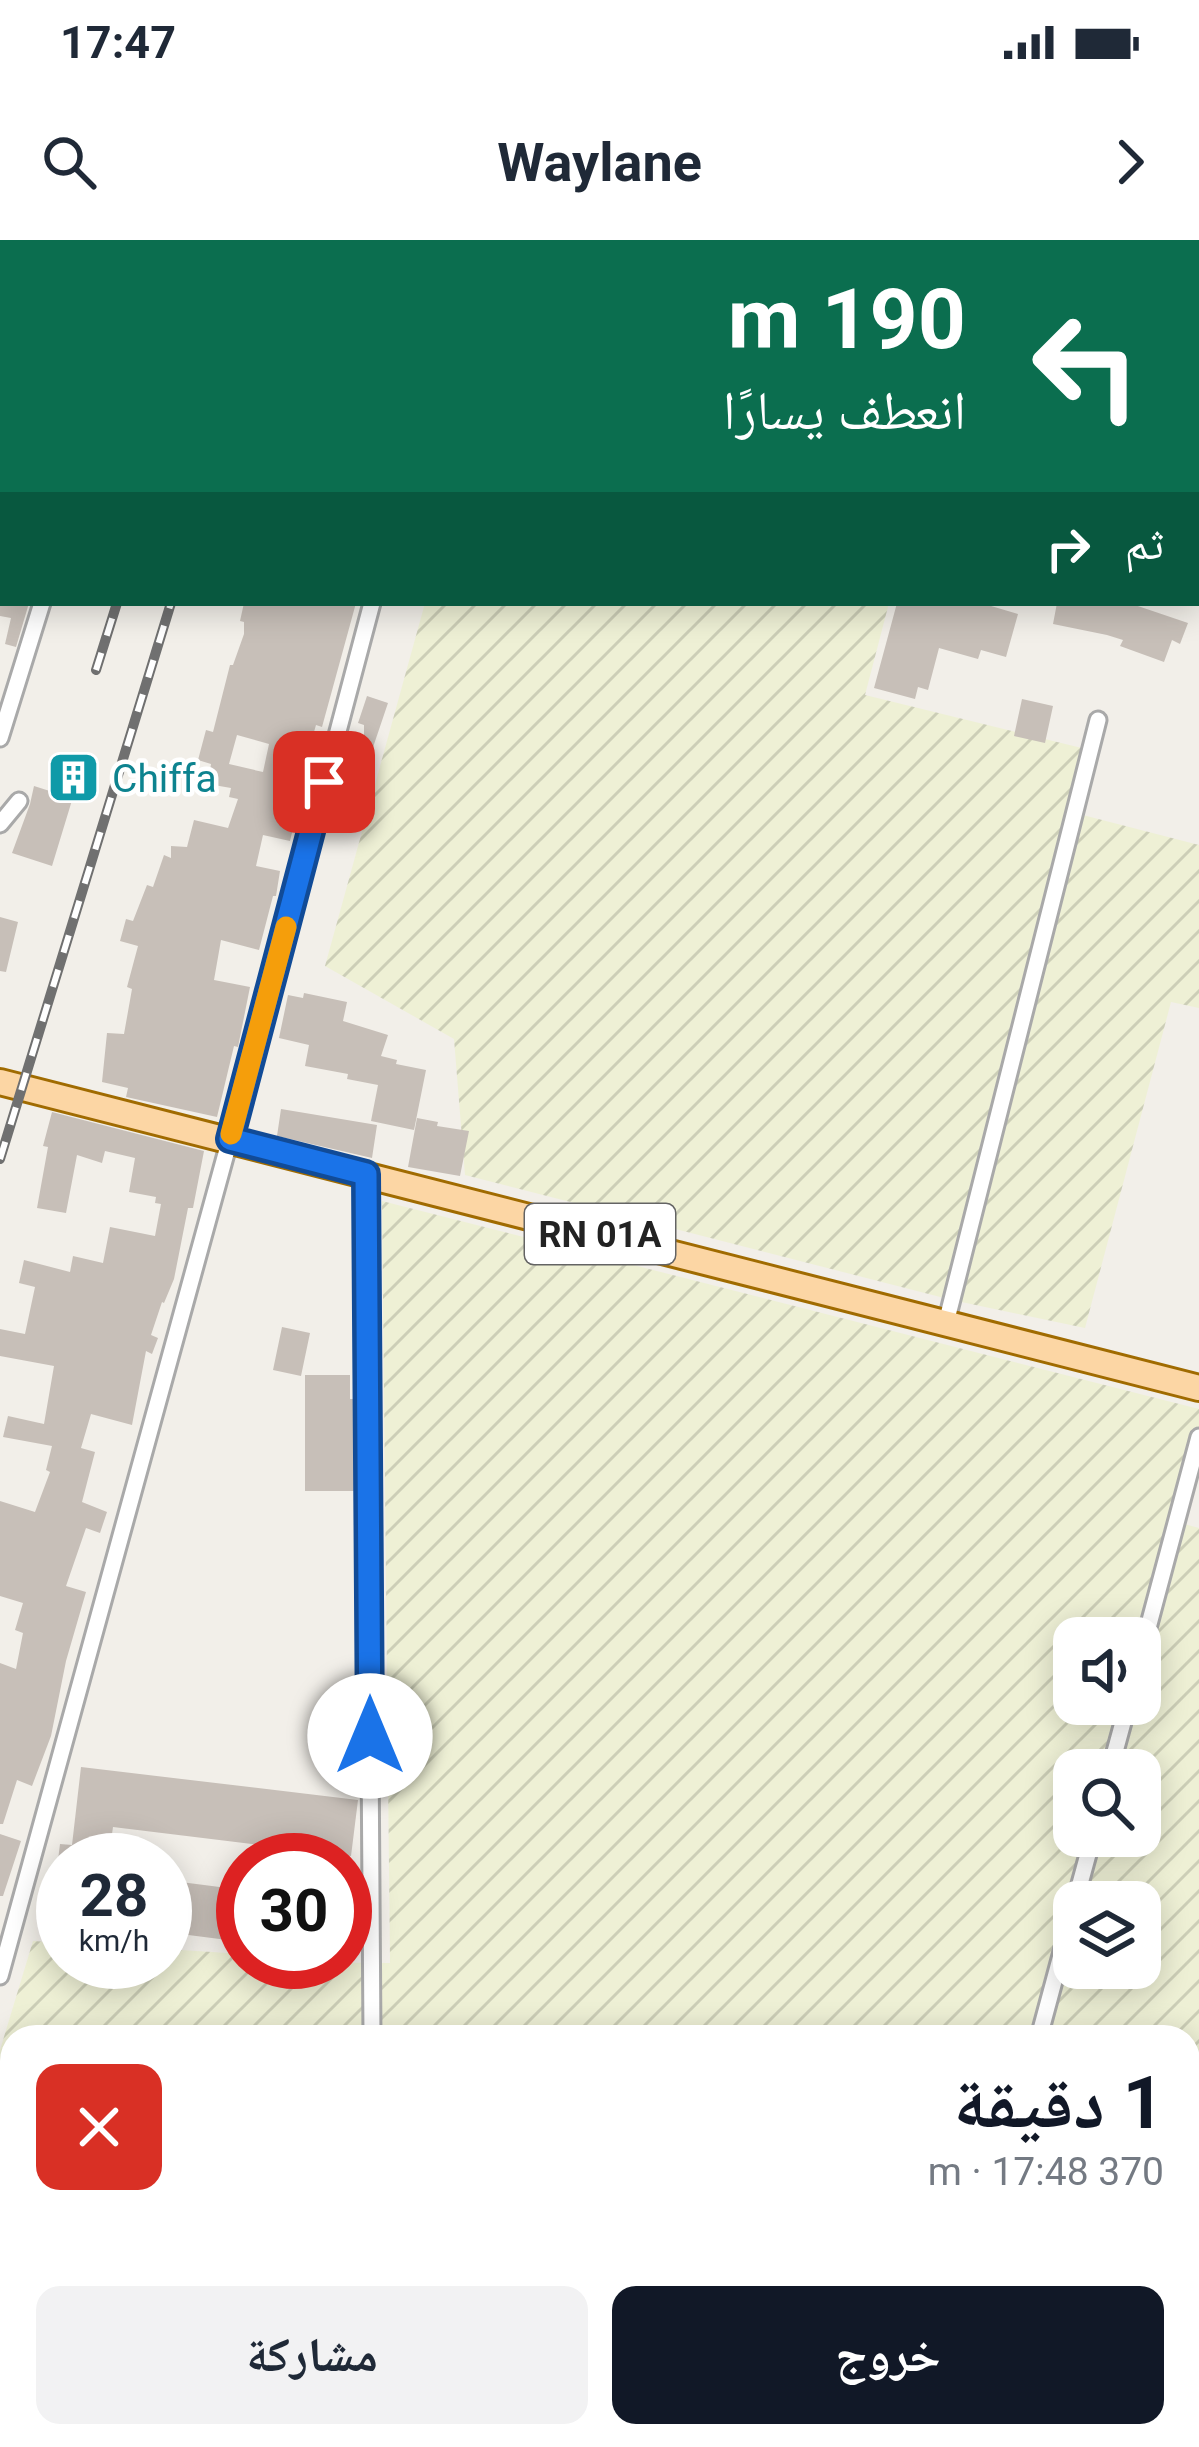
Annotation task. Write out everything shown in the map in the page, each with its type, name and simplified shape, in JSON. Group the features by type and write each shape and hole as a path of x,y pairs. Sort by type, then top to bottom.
{"main road":[{"name":"RN 01A","path":"0,1082 1199,1388"}],"street":[{"path":"0,738 41,606"},
{"path":"0,1976 371,606"},
{"path":"946,1323 1098,720"},
{"path":"0,824 19,802"},
{"path":"366,1174 372,2025"},
{"path":"1151,1617 1199,1437"},
{"path":"1043,2025 1053,1988"}],"green space":[{"path":"424,606 888,606 865,695 1090,750 1075,813 1199,845 1199,1008 1171,1002 1085,1328 952,1300 465,1175 454,1039 325,966"},
{"path":"382,1201 1199,1409 1199,1437 1177,1522 1199,1528 1199,2025 8,2025 33,1941 36,1989 192,1989 192,1951 216,1952 216,1989 372,1989 372,1963 390,1963"}],"building":[{"path":"0,606 28,606 16,647 5,644 11,618 0,616"},
{"path":"243,606 355,606 322,727 316,725 307,756 290,841 263,835 256,866 280,871 259,950 221,940 214,980 250,987 217,1117 126,1097 128,1088 102,1082 107,1033 124,1034 132,989 127,987 138,946 120,941 126,919 133,921 147,885 153,887 164,855 171,858 171,846 187,847 194,820 228,828 238,799 229,797 231,788 208,784 211,764 198,760 206,730 213,732 244,622 240,621","holes":["237,735 269,744 263,772 229,764"]},
{"path":"896,606 991,606 1018,614 1006,657 981,650 978,659 939,648 928,690 918,687 915,699 874,688"},
{"path":"1056,606 1138,606 1188,623 1180,644 1172,640 1164,662 1120,646 1123,640 1053,624"},
{"path":"367,696 388,703 364,768 364,725 358,723"},
{"path":"1022,699 1053,706 1045,743 1014,736"},
{"path":"68,756 90,763 79,799 73,797 52,866 12,853 34,786 56,793"},
{"path":"0,917 18,922 6,972 0,971"},
{"path":"304,993 347,1002 343,1021 388,1035 381,1056 426,1070 414,1130 371,1121 378,1085 305,1066 309,1045 279,1038 288,995 303,998"},
{"path":"281,1109 377,1125 372,1158 277,1136"},
{"path":"52,1112 204,1151 174,1279 151,1335 158,1338 152,1354 146,1351 132,1425 91,1414 81,1448 95,1452 82,1502 107,1512 100,1533 86,1528 66,1586 86,1592 51,1736 32,1786 17,1780 0,1824 0,1663 16,1669 23,1633 15,1630 23,1603 0,1596 0,1501 35,1512 50,1472 46,1470 52,1446 3,1437 8,1416 44,1424 54,1366 0,1356 0,1329 25,1334 35,1287 19,1283 24,1260 70,1272 73,1256 103,1263 110,1227 155,1236 161,1204 155,1203 156,1197 129,1192 135,1158 105,1151 102,1163 77,1155 66,1213 37,1208 48,1147 43,1146"},
{"path":"417,1118 469,1131 460,1176 408,1167"},
{"path":"282,1327 310,1333 301,1376 273,1370"},
{"path":"305,1375 350,1375 350,1399 356,1399 356,1491 305,1491"},
{"path":"81,1767 358,1800 354,1833 216,1833 216,1840 113,1827 112,1833 73,1833"},
{"path":"0,1834 21,1841 3,1896 0,1896"},
{"path":"192,1883 216,1887 216,1939 192,1935"}],"railway":[{"path":"96,670 116,606"},
{"path":"0,1159 170,606"}],"slow traffic":[{"path":"231,1134 286,927"}],"place":[{"name":"Chiffa","path":"73,778"}],"route":[{"path":"324,782 230,1139 366,1174 370,1736"}]}
